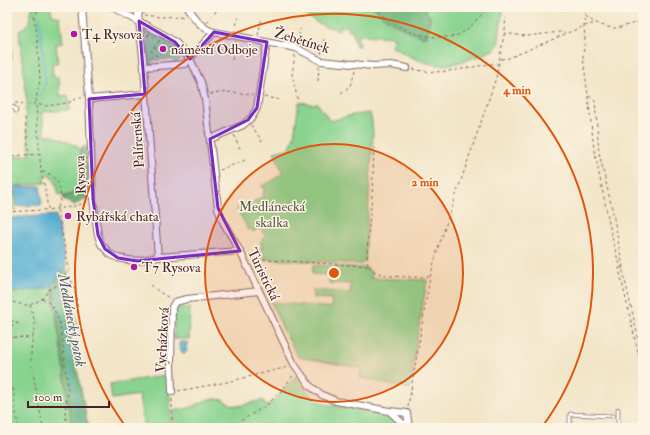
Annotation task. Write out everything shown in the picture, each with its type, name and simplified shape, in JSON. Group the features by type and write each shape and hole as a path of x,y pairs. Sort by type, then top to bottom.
{"street":[{"name":"Rysova","path":"82,7 89,98 93,199 98,235 101,244 110,254 118,258 137,261 158,257 240,251"},
{"name":"Turistická","path":"112,7 175,42 190,59 201,82 204,95 218,208 222,220 240,251 296,367 310,386 322,395 336,401 407,413"},
{"path":"138,14 143,7"},
{"name":"Žebětínek","path":"187,7 191,15 208,31 297,48 321,61 373,66 391,65 407,68"},
{"name":"Palírenská","path":"138,14 144,67 158,257"},
{"path":"144,67 185,64 214,32"},
{"path":"210,139 243,125 252,117 257,108 267,42"},
{"path":"89,98 145,94"},
{"name":"Vycházková","path":"172,392 172,308 175,302 187,299 259,291"},
{"path":"389,411 408,428"},
{"path":"407,413 408,428"}],"lane":[{"path":"8,45 10,58"},
{"path":"7,107 13,106 16,111"},
{"path":"618,409 618,428"},
{"path":"570,428 570,414 613,416"}],"path":[{"path":"7,12 13,7"},
{"path":"37,7 34,17 37,34 40,87 36,96 36,104 41,154 41,172 48,209"},
{"path":"36,12 42,7"},
{"path":"204,27 219,7"},
{"path":"376,7 378,11 392,21 414,33 426,36 443,37 459,34 467,29 487,7"},
{"path":"407,413 430,277 439,245 496,78 504,33 506,7"},
{"path":"584,7 585,38 583,57 594,149 612,237 620,267 623,272"},
{"path":"138,14 160,17 185,16"},
{"path":"585,15 589,20 614,28 643,20"},
{"path":"232,60 238,17"},
{"path":"257,40 262,18"},
{"path":"277,44 281,22"},
{"path":"500,59 509,58 584,26 596,23"},
{"path":"298,102 292,74 300,29"},
{"path":"504,33 527,36 560,32 565,34"},
{"path":"148,40 148,33 176,52"},
{"path":"159,41 151,50 155,55 158,56 167,46"},
{"path":"154,47 161,52"},
{"path":"341,93 350,86 356,64"},
{"path":"407,68 423,72 436,72 499,64"},
{"path":"204,95 232,92 281,100"},
{"path":"588,95 595,101 599,153 643,362"},
{"path":"12,103 45,106 68,103 78,98"},
{"path":"25,118 29,156"},
{"path":"248,120 262,141"},
{"path":"232,130 241,151"},
{"path":"7,136 8,157 41,154"},
{"path":"368,266 367,248 374,147"},
{"path":"214,172 248,159"},
{"path":"41,172 48,172 53,176 56,180 61,196 57,208 70,276 75,291 82,336"},
{"path":"7,212 57,208 77,205 91,200"},
{"path":"244,259 368,266 375,272 384,275 430,277"},
{"path":"620,267 619,269 640,361 643,367"},
{"path":"62,283 65,274 69,271"},
{"path":"7,301 30,305 42,299 50,289 68,280 70,276"},
{"path":"151,285 175,302"},
{"path":"42,299 47,301 53,307 59,321 68,392 65,411 67,428"},
{"path":"30,305 35,322 31,362 43,428"},
{"path":"7,337 33,338"},
{"path":"172,428 172,392 296,367 290,381 267,405 234,425 232,428"},
{"path":"7,378 12,388 18,428"},
{"path":"643,389 643,400"}],"highlighted area":[{"path":"139,21 175,42 190,59 214,32 267,42 257,108 248,120 210,139 218,208 240,251 137,261 118,258 105,249 98,235 93,199 89,99 145,94"}],"green space":[{"path":"50,7 53,16 58,16 60,18 63,43 56,44 58,63 52,63 53,77 59,77 60,96 68,95 70,110 42,112 45,135 52,135 77,146 80,150 84,180 73,192 63,196 59,195 56,183 51,176 48,175 44,175 45,183 14,186 16,210 7,210 7,157 30,155 25,107 27,106 24,65 22,61 19,31 29,23 32,8"},
{"path":"286,7 374,7 381,14 400,27 410,32 427,37 430,17 423,7 503,7 498,46 488,53 454,64 437,65 419,60 391,46 394,37 357,35 359,46 356,46 352,30 349,30 349,27 340,26 339,30 328,27 314,21 295,9"},
{"path":"374,7 423,7 430,17 427,37 410,32 400,27 381,14"},
{"path":"142,26 173,45 181,54 179,61 175,63 172,59 151,60 153,65 145,65 145,59 149,57 147,34 143,36"},
{"name":"Medlánecká skalka","path":"299,102 313,104 317,103 330,121 353,115 370,113 373,135 365,261 362,264 263,259 265,256 260,248 263,246 260,242 266,237 260,228 253,232 251,228 247,230 247,227 237,209 263,197 264,187 261,186 269,183 283,173 274,152 290,148 294,136"},
{"path":"86,146 89,196 81,202 73,205 64,200 63,197 71,195 84,181 80,150"},
{"path":"313,265 367,268 372,273 371,278 427,280 410,389 360,378 361,368 298,357 271,302 331,308 332,299 313,298 313,290 350,293 351,284 329,283 329,275 312,274"},
{"path":"66,266 77,325 72,336 71,346 87,421 90,428 72,428 53,287 51,285"},
{"path":"52,287 72,428 7,428 7,291 16,292"},
{"path":"175,308 190,308 189,339 174,339"},
{"path":"169,375 171,428 144,428 139,395 112,399 110,384"},
{"path":"295,376 308,393 324,404 386,414 402,428 173,428 173,411 189,408 207,400 223,400 231,405 238,406 263,400 266,406 278,396"}],"water":[{"path":"40,186 42,205 17,206 15,187"},
{"path":"56,215 66,266 57,279 48,288 16,292 7,291 7,218"},
{"path":"180,342 188,343 186,346 187,351 185,353 183,353 179,348"}],"waterway":[{"name":"Medlánecký potok","path":"39,18 45,83 44,90 40,96"},
{"name":"Medlánecký potok","path":"54,281 57,287 82,428"}],"place":[{"name":"T4 Rysova","path":"74,34"},
{"name":"náměstí Odboje","path":"163,49"},
{"name":"Rybářská chata","path":"68,216"},
{"name":"T7 Rysova","path":"134,267"}]}
